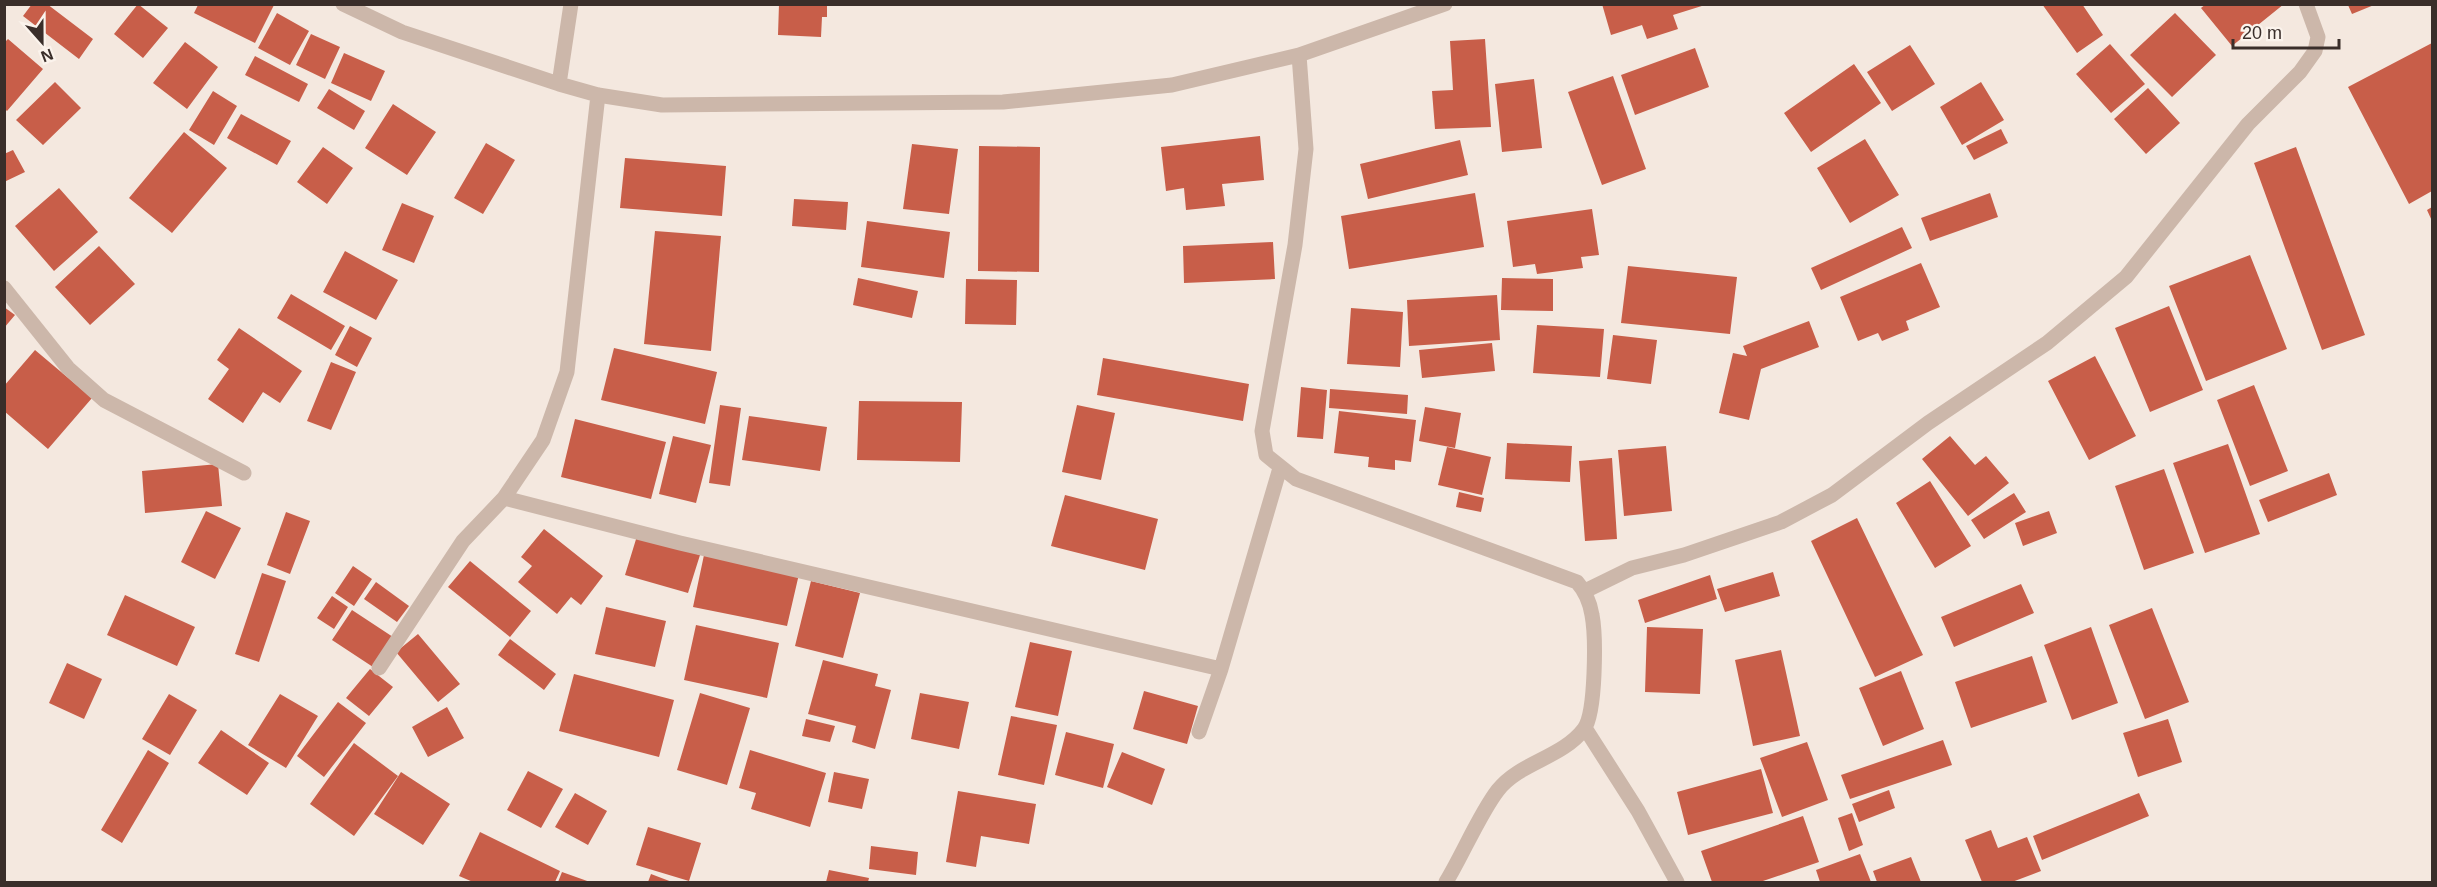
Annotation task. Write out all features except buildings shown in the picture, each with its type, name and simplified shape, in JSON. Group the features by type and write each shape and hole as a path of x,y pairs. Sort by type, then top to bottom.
{"street":[{"path":"343,4 402,32 559,84 598,95 662,105 1003,102 1172,85 1299,55 1446,4"},
{"path":"559,84 571,4"},
{"path":"1585,591 1632,568 1684,555 1781,522 1832,495 1928,423 2047,343 2126,277 2248,124 2300,72 2315,51 2318,37 2306,4"},
{"path":"1299,55 1306,149 1295,245 1263,431 1266,455 1296,479 1577,582 1585,591 1592,617 1594,690 1585,728 1555,753 1528,766 1498,789 1446,882"},
{"path":"379,668 464,541 504,498 543,440 567,372 598,95"},
{"path":"4,288 68,368 104,400 244,473"},
{"path":"1199,732 1221,669 1280,468"},
{"path":"504,498 680,543 1221,669"},
{"path":"1585,728 1638,811 1677,882"}]}
